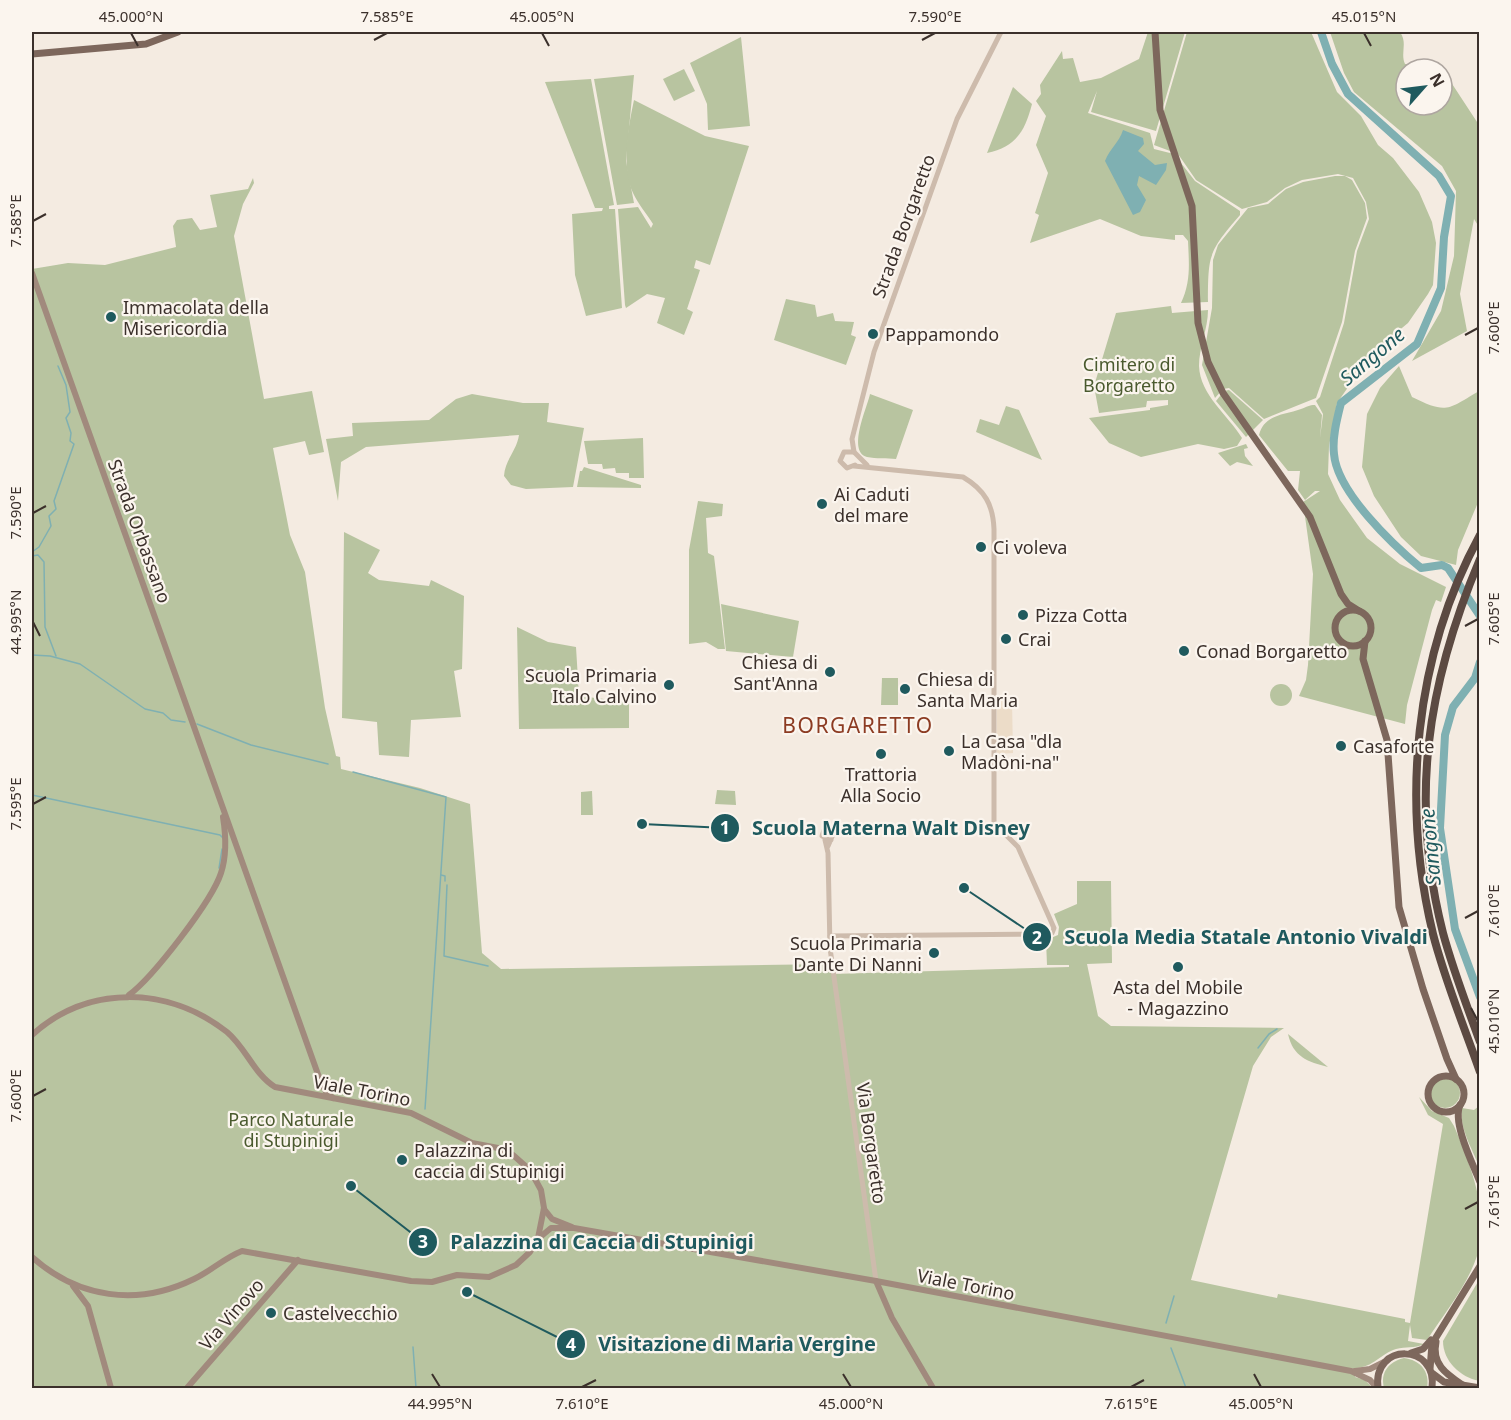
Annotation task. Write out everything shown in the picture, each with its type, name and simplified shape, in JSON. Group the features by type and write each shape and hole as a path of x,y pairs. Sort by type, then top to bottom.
{"highway":[{"path":"1479,535 1446,614 1431,667 1420,725 1416,818 1421,874 1433,933 1479,1072"},
{"path":"1479,559 1453,625 1440,672 1430,729 1426,780 1427,833 1434,890 1443,933 1479,1042"}],"main road":[{"path":"32,54 146,44 178,32"},
{"path":"1155,32 1160,110 1192,206 1198,323 1208,362 1223,393 1310,517 1341,594 1348,604 1366,616 1371,624 1370,633 1365,641 1363,659 1387,740 1399,907 1447,1059 1464,1093 1457,1111 1458,1124 1479,1182"},
{"name":"Strada Orbassano","path":"32,273 228,829 239,853 320,1080 326,1092 336,1100"},
{"path":"1341,594 1336,633 1340,640 1363,659"},
{"path":"1339,616 1350,610 1359,611"},
{"path":"1350,646 1365,641"},
{"name":"Strada Orbassano","path":"129,995 143,984 159,965 211,895 222,870 228,829"},
{"path":"222,870 230,851 239,853"},
{"name":"Viale Torino","path":"32,1035 55,1017 93,1001 129,995 165,1002 208,1020 228,1033 244,1050 266,1081 275,1087 411,1113 472,1143 498,1148 513,1155 523,1162 536,1179 544,1208 538,1238 530,1252 516,1265 489,1276 457,1275 432,1282 411,1281 242,1251 194,1280 174,1288 135,1295 72,1286 32,1257"},
{"path":"1447,1059 1429,1088 1428,1098 1434,1107 1458,1124"},
{"path":"1437,1078 1447,1075 1456,1079"},
{"path":"1444,1112 1460,1105"},
{"path":"544,1208 552,1219 574,1228"},
{"path":"538,1238 551,1228 574,1228"},
{"name":"Viale Torino","path":"574,1228 876,1281 1351,1371 1370,1380 1378,1389"},
{"name":"Via Vinovo","path":"187,1389 298,1260"},
{"path":"1432,1389 1430,1351 1479,1266"},
{"path":"876,1281 892,1318 933,1389"},
{"path":"72,1286 88,1306 111,1389"},
{"path":"1378,1389 1378,1372 1385,1361 1427,1346 1447,1319"},
{"path":"1438,1334 1435,1349 1439,1367 1464,1386"},
{"path":"1409,1354 1424,1361 1441,1381 1479,1388"},
{"name":"Viale Torino","path":"1351,1371 1370,1369 1385,1361"}],"street":[{"name":"Strada Borgaretto","path":"846,451 852,439 874,352 957,119 1001,32"},
{"name":"Strada Borgaretto","path":"852,439 855,455"},
{"path":"830,936 950,934 966,937 1048,934 1053,932 1054,928 1018,847 994,823 994,530 991,505 976,485 963,477 868,466 847,468 840,463 841,455 846,451 868,466"},
{"path":"854,466 855,455"},
{"name":"Via Borgaretto","path":"828,840 830,936 876,1281"}],"green space":[{"path":"1148,32 1185,32 1156,131 1091,112 1097,91 1088,113 1150,133 1154,149 1174,154 1195,181 1240,211 1240,215 1212,254 1208,302 1181,303 1188,280 1189,265 1188,241 1183,235 1175,235 1175,240 1141,236 1100,219 1030,243 1039,215 1035,213 1048,173 1036,145 1046,116 1036,101 1041,94 1040,85 1062,51 1063,59 1073,58 1080,82 1101,78 1139,59"},
{"path":"1187,32 1311,32 1337,92 1361,116 1378,145 1393,158 1419,192 1432,222 1436,243 1433,285 1408,323 1379,347 1370,359 1368,367 1351,383 1337,403 1329,446 1328,474 1340,500 1367,538 1400,564 1446,587 1441,602 1436,600 1432,610 1407,705 1405,724 1299,696 1306,680 1308,665 1313,574 1303,502 1320,491 1315,491 1305,500 1298,490 1300,471 1288,471 1259,435 1265,423 1270,419 1315,405 1322,415 1320,438 1323,414 1316,401 1320,397 1344,323 1357,251 1369,219 1366,202 1353,178 1338,174 1302,180 1285,188 1267,202 1242,209 1196,180 1178,154 1154,145"},
{"path":"1330,32 1400,32 1403,40 1403,57 1394,57 1394,117 1454,117 1454,87 1479,125 1479,227 1474,219 1460,294 1467,331 1412,361 1441,311 1454,256 1456,191 1442,166 1354,92 1344,73"},
{"path":"741,37 750,126 708,130 707,104 690,63"},
{"path":"684,69 695,91 674,101 663,79"},
{"path":"634,75 626,161 634,203 617,205 594,79"},
{"path":"591,79 614,205 609,206 609,209 615,209 622,308 586,316 575,275 572,214 602,211 603,208 595,208 545,82"},
{"path":"1013,87 1032,104 1026,122 1012,142 987,153"},
{"path":"634,100 705,136 749,146 710,265 696,260 694,268 700,270 687,309 693,312 684,335 657,323 665,298 647,294 626,308 625,305 618,209 638,207 651,228 653,224 633,193 627,171 628,135"},
{"path":"1345,176 1352,180 1365,203 1367,218 1355,251 1342,322 1316,398 1264,419 1229,388 1223,389 1215,398 1202,365 1212,308 1213,260 1218,245 1248,208 1268,204 1286,189 1303,182"},
{"name":"Parco Naturale di Stupinigi","path":"253,178 254,183 243,204 234,236 264,399 312,391 324,452 309,455 305,441 273,448 290,535 305,572 325,708 336,756 340,757 341,769 420,788 470,804 482,953 501,969 831,964 832,974 1069,967 1069,965 1047,965 1046,940 1058,935 1059,927 1054,914 1077,904 1077,881 1111,881 1112,963 1087,964 1098,1016 1111,1026 1284,1028 1271,1037 1253,1066 1191,1280 1277,1298 1278,1294 1405,1319 1405,1322 1410,1323 1443,1124 1428,1115 1419,1097 1432,1111 1449,1118 1454,1126 1477,1190 1482,1224 1481,1240 1473,1267 1455,1300 1427,1340 1412,1338 1410,1325 1408,1341 1424,1344 1396,1349 1368,1365 1356,1368 1355,1377 1365,1380 1373,1388 32,1388 32,269 68,263 105,265 176,247 173,226 177,220 192,218 200,230 217,227 210,195 248,189"},
{"path":"786,299 815,305 817,317 833,313 835,321 854,322 851,335 856,337 846,365 774,340"},
{"name":"Cimitero di Borgaretto","path":"1171,306 1172,313 1208,310 1199,359 1201,376 1209,395 1242,438 1237,446 1224,449 1198,444 1141,457 1109,443 1089,418 1150,410 1150,408 1168,405 1168,400 1147,401 1146,407 1099,413 1094,386 1116,313"},
{"path":"1399,366 1412,397 1433,406 1447,408 1479,391 1479,500 1458,550 1456,565 1421,556 1401,537 1374,496 1362,467 1367,414 1380,388"},
{"path":"1229,390 1263,420 1246,437 1216,401 1224,391"},
{"path":"472,394 523,403 549,403 547,422 584,428 573,487 526,489 511,485 504,476 519,435 366,447 341,462 338,501 326,439 353,436 352,423 429,420 456,399"},
{"path":"870,394 913,410 896,459 867,457 861,453 858,438"},
{"path":"1006,406 1019,410 1042,460 976,432 980,419 999,425"},
{"path":"643,438 644,478 629,478 629,473 616,473 615,468 603,469 602,464 588,464 584,441"},
{"path":"1246,444 1248,448 1244,449 1245,456 1253,466 1237,462 1230,466 1218,453"},
{"path":"584,467 641,485 641,488 577,487 580,471"},
{"path":"698,501 723,504 722,516 706,518 708,553 714,556 725,649 718,649 706,642 689,644 689,550"},
{"path":"344,532 380,550 368,573 379,580 429,586 431,580 464,596 462,669 454,671 461,717 411,720 409,757 379,755 377,722 342,718"},
{"path":"721,604 799,621 793,657 726,651"},
{"path":"517,627 548,642 576,647 579,696 629,702 629,728 519,729"},
{"path":"882,678 898,678 898,705 881,705"},
{"path":"1281,684 1291,691 1292,695 1285,705 1281,706 1271,699 1270,695 1277,685"},
{"path":"717,790 735,791 736,805 715,804"},
{"path":"592,791 593,815 581,815 581,792"},
{"path":"1288,1034 1328,1067 1302,1057 1290,1042"},
{"path":"1445,1078 1456,1082 1460,1093 1456,1104 1445,1108 1434,1104 1430,1093 1434,1082"},
{"path":"1479,1106 1479,1166 1462,1123 1462,1108 1474,1110"},
{"path":"1479,1280 1480,1381 1465,1376 1454,1367 1446,1355 1443,1341"},
{"path":"1404,1358 1415,1361 1423,1367 1427,1376 1427,1388 1384,1388 1383,1378 1386,1369 1394,1362"}],"shaded area":[{"path":"997,701 1012,701 1013,753 997,754"}],"water":[{"path":"1123,130 1143,138 1144,144 1138,151 1155,165 1167,163 1166,170 1156,185 1139,176 1137,185 1146,200 1140,212 1133,215 1105,161"}],"waterway":[{"name":"Sangone","path":"1321,32 1332,64 1348,94 1439,176 1451,196 1444,237 1441,288 1417,344 1341,403 1334,442 1337,469 1355,501 1382,532 1421,568 1442,565 1448,568 1480,616"},
{"path":"32,552 39,547 51,526 49,516 56,509 54,501 74,444 70,441 71,433 66,418 70,412 66,385 58,366"},
{"path":"32,556 38,555 44,562 45,627 56,656"},
{"path":"32,655 50,656 80,664 145,709 163,713 171,720 185,722"},
{"name":"Sangone","path":"1480,662 1475,678 1453,707 1445,735 1440,828 1455,929 1480,997"},
{"path":"197,724 251,745 328,764"},
{"path":"353,772 446,797 425,1109"},
{"path":"32,795 220,835 223,838"},
{"path":"219,868 222,849"},
{"path":"441,875 445,876 445,881"},
{"path":"447,885 444,956 488,966"},
{"path":"1258,1048 1269,1034 1277,1029"},
{"path":"1166,1323 1174,1296"},
{"path":"413,1347 416,1388"},
{"path":"1171,1348 1186,1388"}],"place":[{"name":"Immacolata della Misericordia","path":"111,317"},
{"name":"Pappamondo","path":"873,334"},
{"name":"Ai Caduti del mare","path":"822,504"},
{"name":"Ci voleva","path":"981,547"},
{"name":"Pizza Cotta","path":"1023,615"},
{"name":"Crai","path":"1006,639"},
{"name":"Conad Borgaretto","path":"1184,651"},
{"name":"Chiesa di Sant'Anna","path":"830,672"},
{"name":"Scuola Primaria Italo Calvino","path":"669,685"},
{"name":"Chiesa di Santa Maria","path":"905,689"},
{"name":"Casaforte","path":"1341,746"},
{"name":"La Casa \"dla Madòni-na\"","path":"949,751"},
{"name":"Trattoria Alla Socio","path":"881,754"},
{"name":"Scuola Materna Walt Disney","path":"642,824"},
{"name":"Scuola Media Statale Antonio Vivaldi","path":"964,888"},
{"name":"Scuola Primaria Dante Di Nanni","path":"934,953"},
{"name":"Asta del Mobile - Magazzino","path":"1178,967"},
{"name":"Palazzina di caccia di Stupinigi","path":"402,1160"},
{"name":"Palazzina di Caccia di Stupinigi","path":"351,1186"},
{"name":"Visitazione di Maria Vergine","path":"467,1292"},
{"name":"Castelvecchio","path":"271,1313"}],"district":[{"name":"BORGARETTO","path":"858,725"}]}
